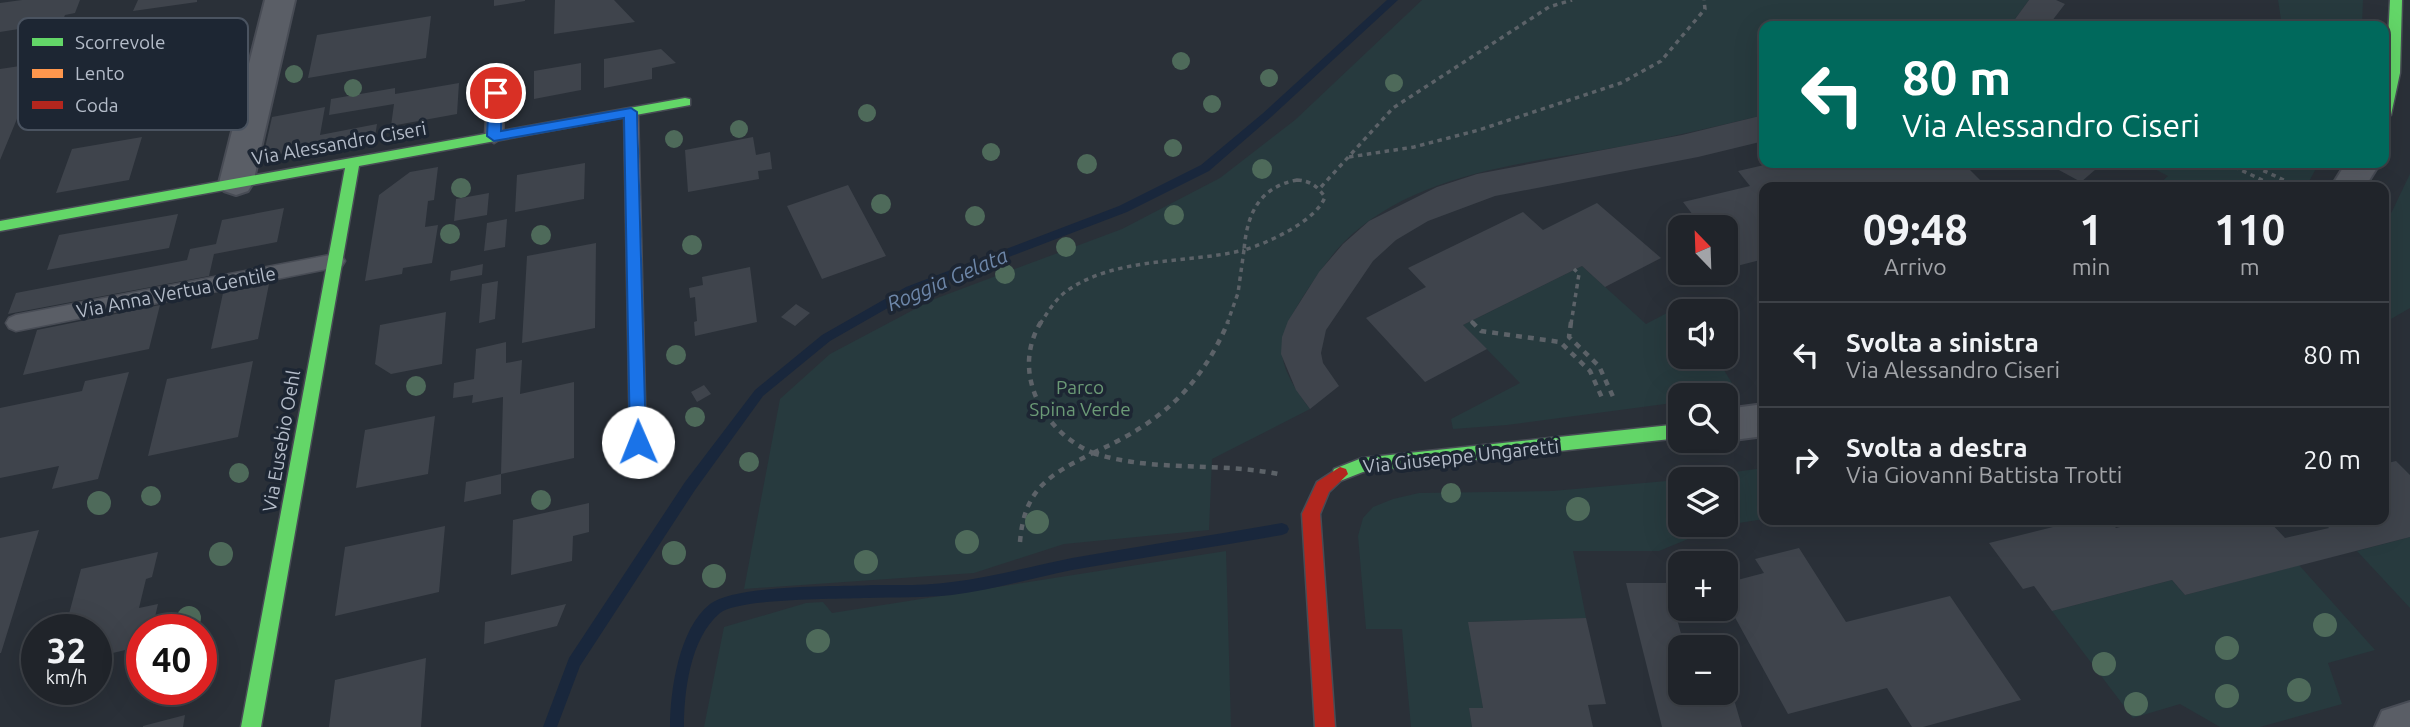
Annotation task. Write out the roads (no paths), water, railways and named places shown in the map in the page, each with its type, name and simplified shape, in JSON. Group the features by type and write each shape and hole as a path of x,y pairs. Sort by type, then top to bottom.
{"street":[{"path":"236,183 280,0"},
{"path":"2389,94 2394,73 2396,0"},
{"name":"Via Alessandro Ciseri","path":"0,226 685,102"},
{"path":"631,112 638,442"},
{"name":"Via Eusebio Oehl","path":"251,727 353,162"},
{"path":"1738,423 1759,421"},
{"name":"Via Giuseppe Ungaretti","path":"1325,727 1311,514 1316,495 1335,475 1362,465 1668,433"},
{"path":"2399,727 2410,724"}],"lane":[{"path":"494,136 497,71"},
{"name":"Via Anna Vertua Gentile","path":"16,323 335,261"}],"waterway":[{"name":"Roggia Gelata","path":"550,727 574,663 690,486 759,393 826,338 910,290 1123,209 1205,168 1393,0"},
{"path":"677,727 677,701 687,654 702,624 716,608 733,601 773,595 950,589 1069,565 1282,529"}],"park label":[{"name":"Parco Spina Verde","path":"1080,398"}]}
